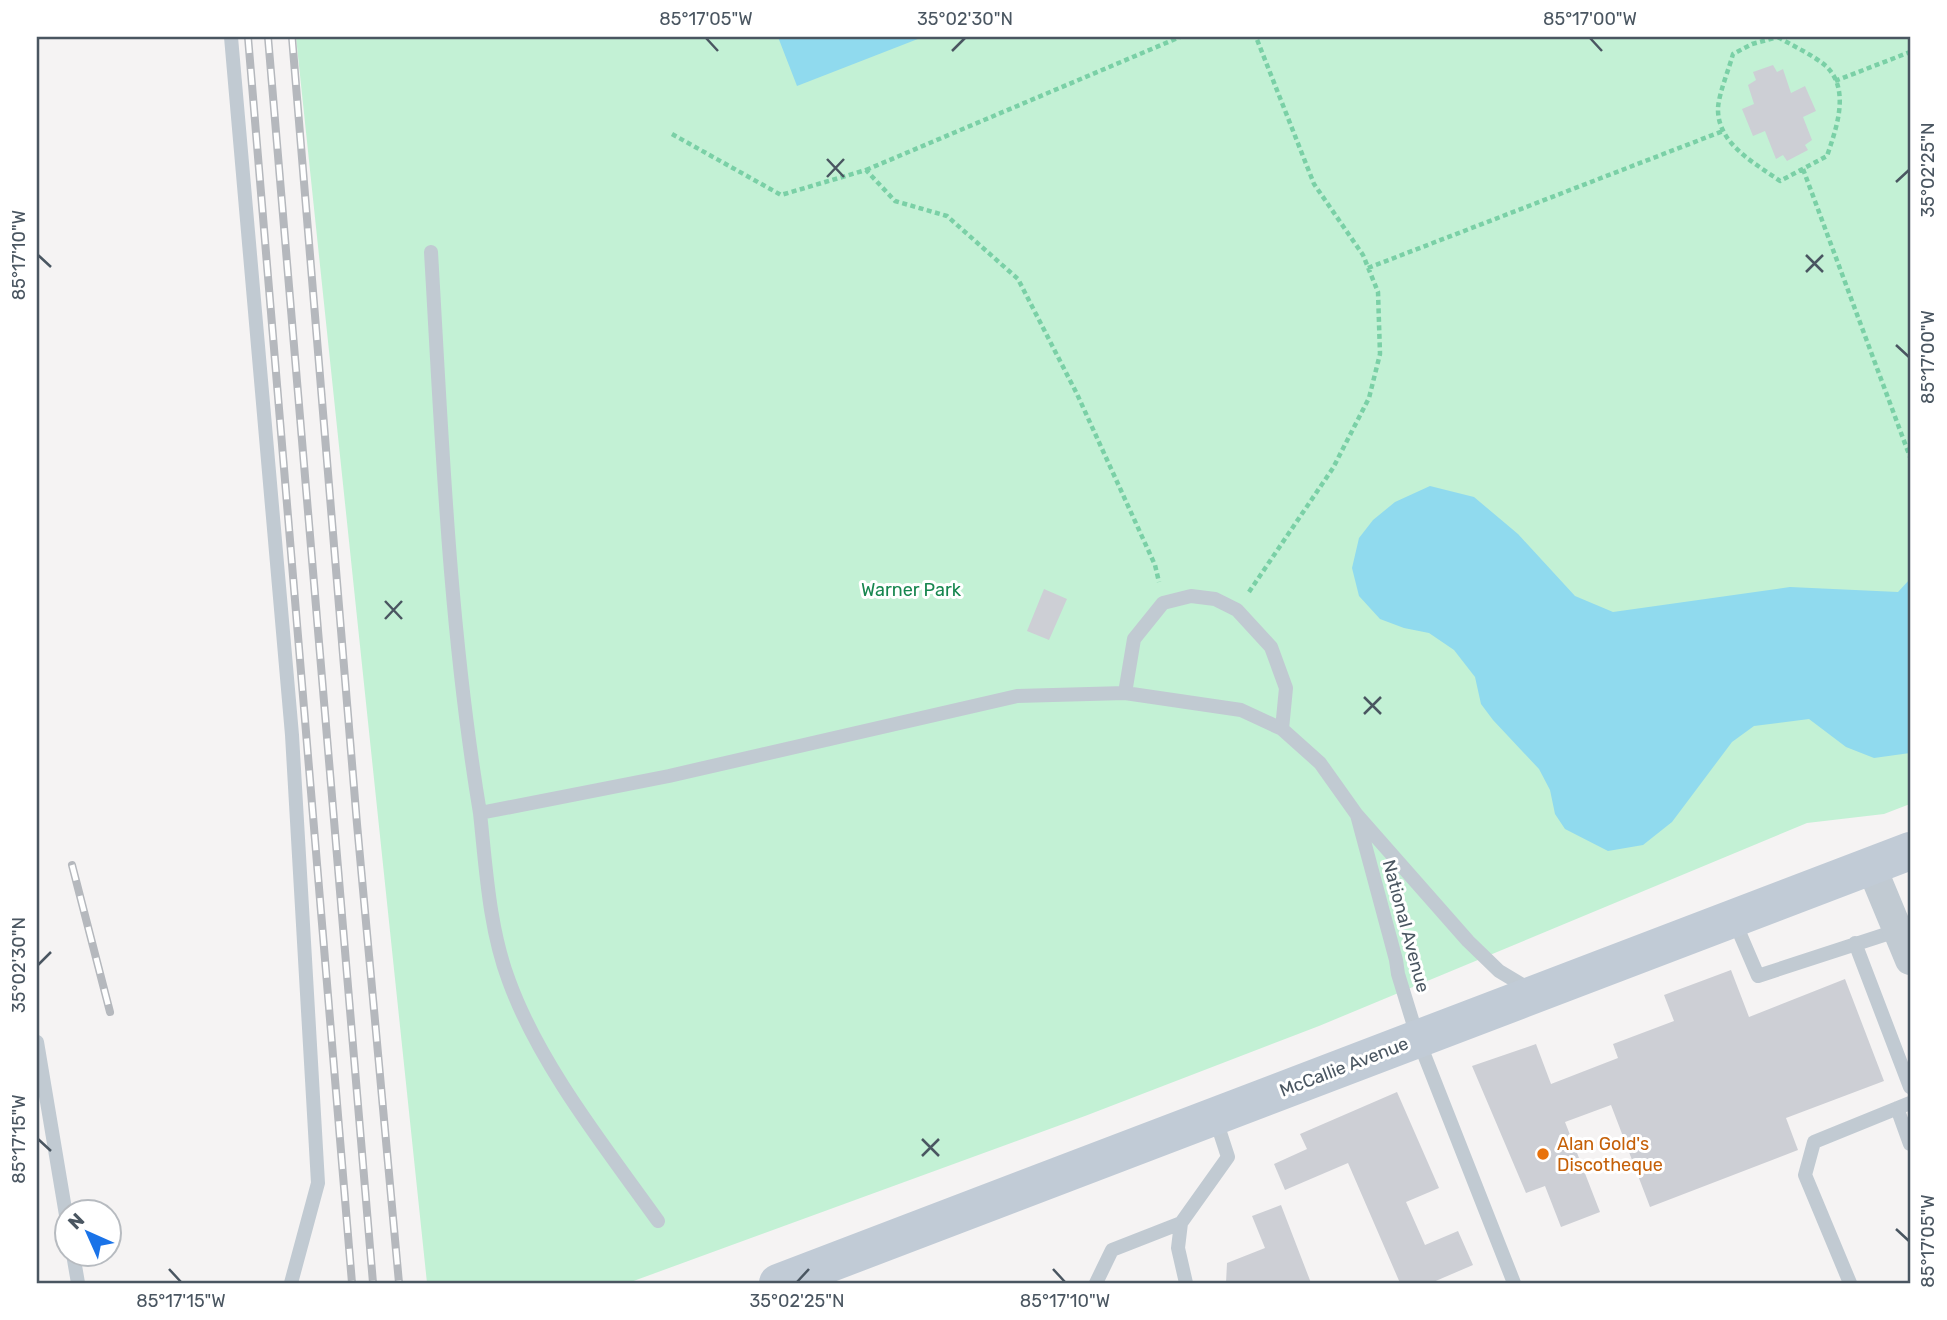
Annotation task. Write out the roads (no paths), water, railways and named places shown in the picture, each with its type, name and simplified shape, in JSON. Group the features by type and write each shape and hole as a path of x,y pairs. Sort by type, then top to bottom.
{"main road":[{"name":"McCallie Avenue","path":"778,1283 1910,851"}],"street":[{"path":"1871,866 1910,960"}],"lane":[{"path":"231,37 292,735 317,1183 291,1283"},
{"path":"431,252 451,592 492,912 508,981 549,1062 575,1104 658,1221"},
{"path":"1125,693 1135,639 1163,603 1191,596 1215,599 1237,610 1271,647 1286,688 1282,729"},
{"path":"480,813 669,776 1017,696 1125,693 1241,710 1282,729 1320,763 1357,816"},
{"name":"National Avenue","path":"1357,816 1475,948 1499,971 1536,993"},
{"name":"National Avenue","path":"1357,816 1398,974 1418,1039 1514,1283"},
{"path":"1733,918 1758,976 1899,930"},
{"path":"1854,943 1910,1087"},
{"path":"37,1042 63,1198"},
{"path":"1850,1283 1805,1175 1814,1142 1904,1105 1910,1144"},
{"path":"1186,1283 1178,1248 1181,1223 1228,1157 1215,1117"},
{"path":"1096,1283 1112,1251 1181,1223"}],"water":[{"path":"778,37 923,37 797,86"},
{"path":"1430,486 1474,497 1518,534 1575,596 1613,612 1790,587 1898,592 1910,579 1910,753 1874,758 1846,747 1809,719 1754,726 1732,742 1672,822 1643,845 1608,851 1565,829 1555,814 1550,790 1539,769 1481,704 1475,677 1454,650 1429,633 1380,619 1359,596 1352,568 1359,538 1373,520 1395,502"}],"railway":[{"path":"248,37 352,1283"},
{"path":"268,37 373,1283"},
{"path":"292,37 357,824 399,1283"},
{"path":"72,865 110,1012"}],"place":[{"name":"Alan Gold's Discotheque","path":"1543,1154"}],"park label":[{"name":"Warner Park","path":"911,590"}]}
